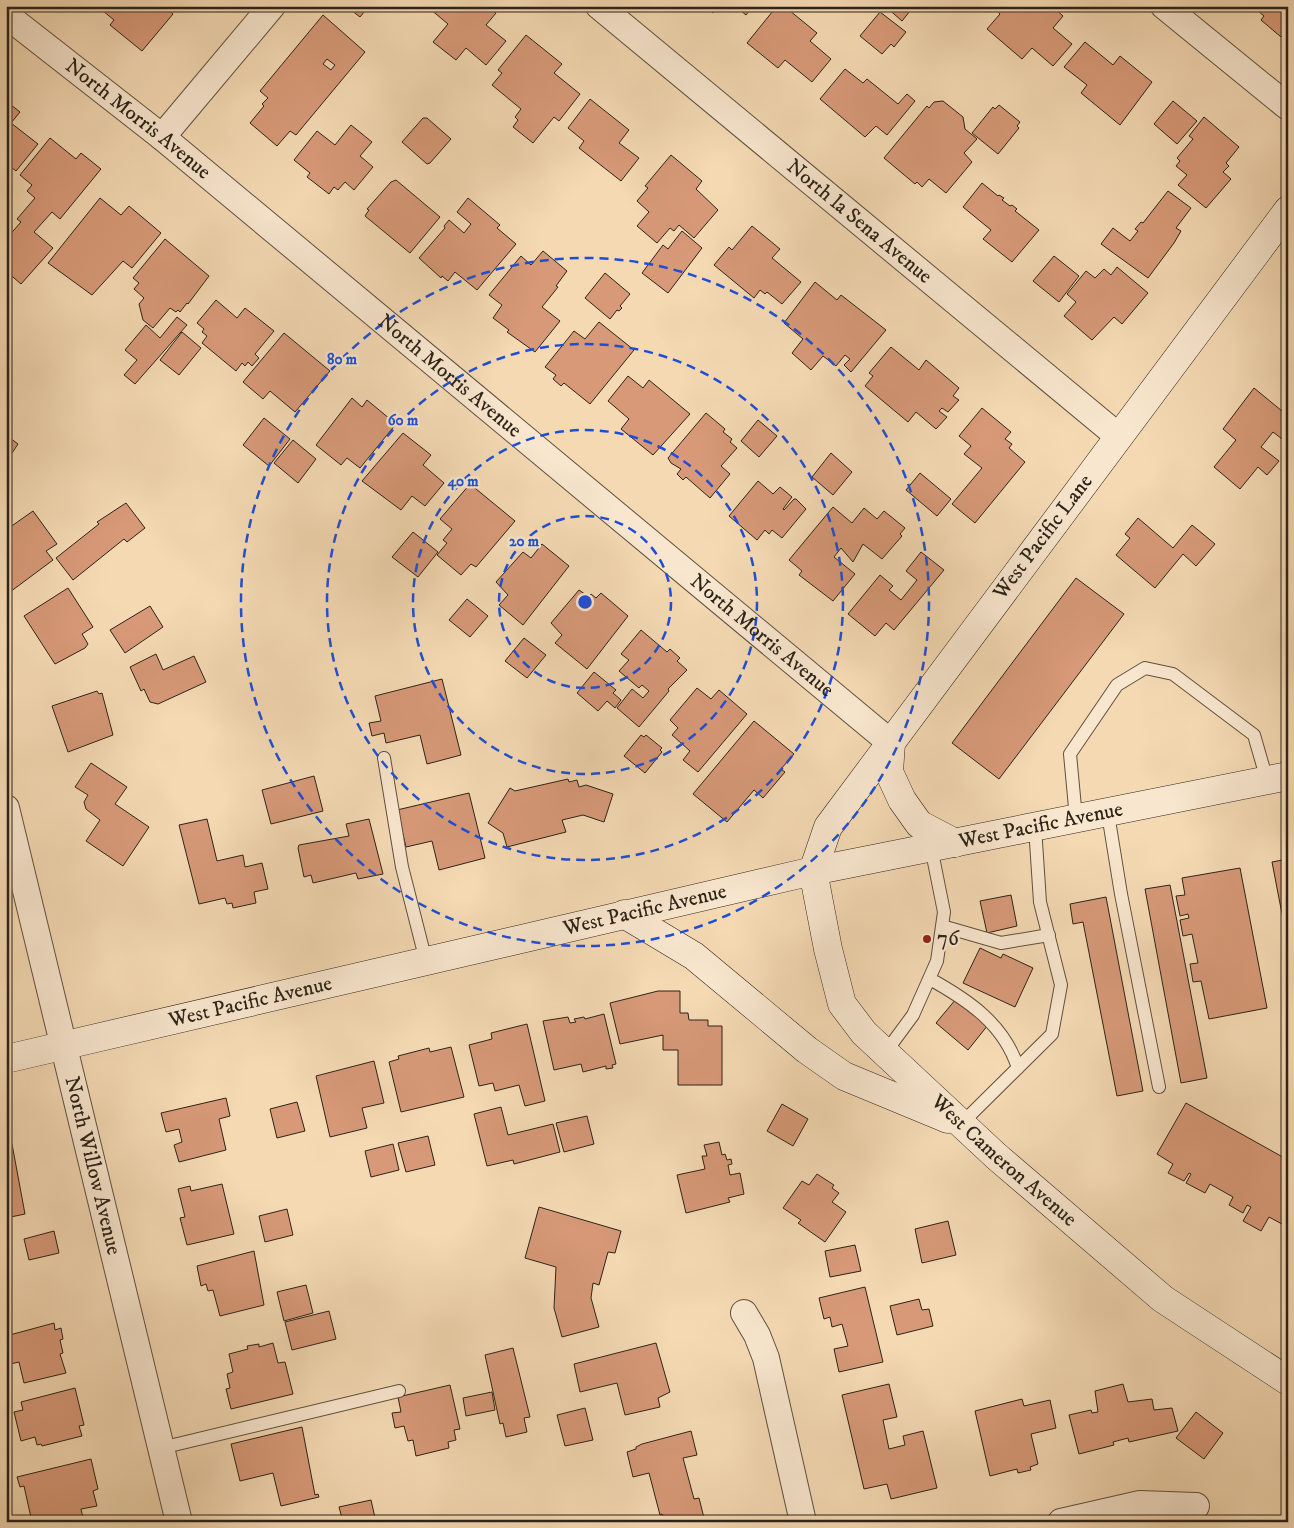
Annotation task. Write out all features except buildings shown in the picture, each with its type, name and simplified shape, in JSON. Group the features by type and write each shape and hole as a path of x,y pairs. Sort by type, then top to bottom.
{"street":[{"path":"162,137 272,6"},
{"name":"North la Sena Avenue","path":"599,6 1118,436"},
{"path":"1164,6 1288,107"},
{"name":"North Morris Avenue","path":"6,15 162,137 891,743"},
{"name":"West Pacific Lane","path":"813,871 828,827 1288,210"},
{"path":"891,743 889,772 902,800 919,824 943,845"},
{"name":"West Pacific Avenue","path":"6,1059 63,1044 813,871 1076,818 1108,814 1277,778"},
{"name":"North Willow Avenue","path":"6,808 179,1522"},
{"name":"West Cameron Avenue","path":"813,871 828,949 842,1004 864,1033 961,1124 1163,1299 1288,1381"},
{"path":"624,914 694,956 807,1050 844,1076 902,1102 961,1124"},
{"path":"744,1314 757,1335 766,1358 803,1522"},
{"path":"1061,1522 1140,1504 1196,1506"}],"lane":[{"path":"1076,818 1070,754 1117,685 1145,668 1173,674 1254,735 1277,778"},
{"path":"384,758 402,867 426,961"},
{"path":"1108,814 1121,894 1159,1087"},
{"path":"961,1124 1052,1034 1061,985 1040,902 1035,827"},
{"path":"885,1053 913,1015 938,961 944,912 943,845"},
{"path":"942,926 1002,943 1023,941 1049,934"},
{"path":"930,979 965,998 989,1019 1012,1050 1018,1068"},
{"path":"161,1448 399,1392"}],"place":[{"name":"76","path":"927,939"}]}
